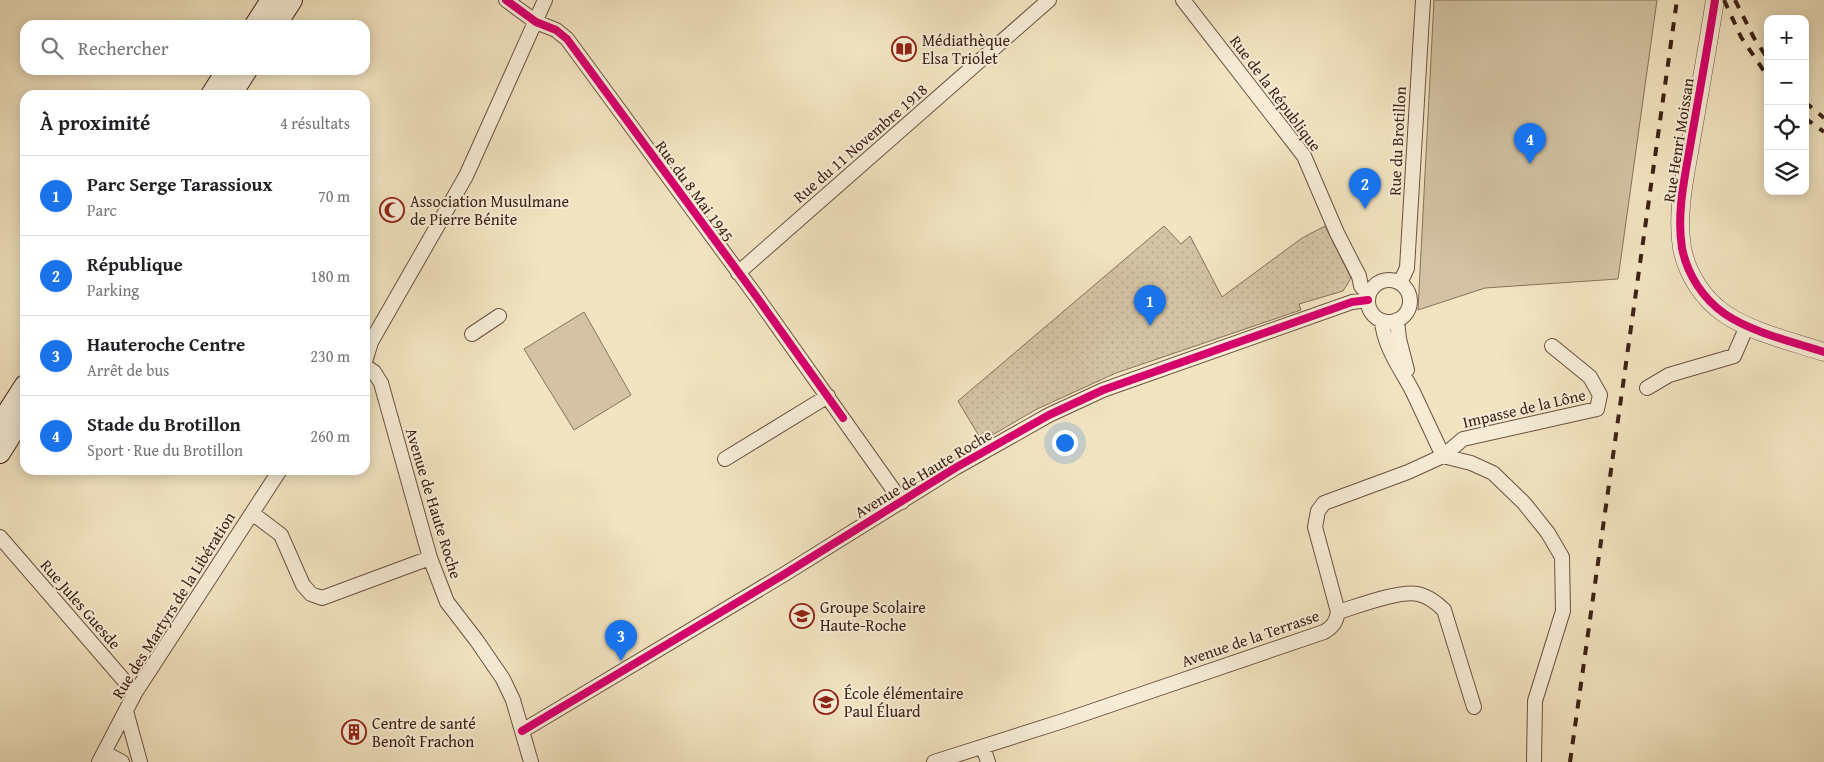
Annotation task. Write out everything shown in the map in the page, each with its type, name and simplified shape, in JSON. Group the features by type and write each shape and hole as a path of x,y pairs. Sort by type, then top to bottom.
{"main road":[{"path":"258,20 271,0"},
{"path":"279,20 292,0"},
{"path":"214,90 223,75"},
{"path":"234,90 244,75"},
{"path":"0,424 20,393"},
{"path":"0,453 20,421"}],"street":[{"name":"Rue du 8 Mai 1945","path":"506,0 536,22 556,30 567,39 828,396 902,502"},
{"path":"370,345 466,176 546,0"},
{"name":"Rue du 11 Novembre 1918","path":"738,273 1049,0"},
{"name":"Rue de la République","path":"1183,0 1304,156 1361,286 1368,297"},
{"name":"Rue du Brotillon","path":"1400,283 1407,268 1423,0"},
{"name":"Rue Henri Moissan","path":"1715,0 1680,214 1681,241 1689,269 1704,294 1724,313 1747,326 1824,352"},
{"path":"1385,280 1400,283 1409,294 1409,308 1397,320 1390,322 1382,321 1372,313 1368,297 1373,287 1385,280"},
{"name":"Avenue de Haute Roche","path":"370,369 381,383 430,558 447,602 503,679 513,700 522,731 783,575 955,468 1049,415 1102,390 1368,297"},
{"path":"472,334 500,316"},
{"path":"1397,320 1399,339 1413,393"},
{"path":"1382,321 1386,343 1413,393 1443,456 1471,463 1493,473 1524,504 1548,533 1562,556 1563,611 1535,701 1534,762"},
{"path":"1648,388 1669,376 1734,356 1747,326"},
{"name":"Impasse de la Lône","path":"1443,456 1463,438 1597,409 1600,396 1590,377 1552,346"},
{"path":"725,459 828,396"},
{"name":"Avenue de la Terrasse","path":"934,762 1324,632 1334,625 1338,612 1316,528 1318,511 1324,502 1408,472 1443,456"},
{"name":"Rue des Martyrs de la Libération","path":"102,757 136,693 277,475"},
{"path":"252,513 281,535 303,585 312,594 322,598 430,558"},
{"name":"Rue Jules Guesde","path":"0,537 136,693"},
{"path":"1338,612 1407,593 1420,594 1438,604 1444,610 1474,707"},
{"path":"126,711 140,762"},
{"path":"522,731 531,762"},
{"path":"983,747 988,762"},
{"path":"102,757 122,762"}],"shaded area":[{"path":"1434,0 1657,0 1618,279 1485,288 1418,310"},
{"path":"1164,226 1181,244 1190,236 1222,297 1302,238 1325,226 1351,278 1343,291 1299,304 1301,310 1116,373 1037,409 982,441 958,401"},
{"path":"584,312 631,395 574,430 524,349"}],"railway":[{"path":"1570,762 1677,0"},
{"path":"1724,0 1741,37 1764,71"},
{"path":"1735,0 1754,38 1764,53"},
{"path":"1809,105 1824,118"},
{"path":"1809,121 1824,132"}],"cycle path":[{"path":"506,0 536,22 556,30 567,39 843,418"},
{"path":"1715,0 1682,192 1680,234 1684,258 1697,285 1710,301 1725,314 1760,331 1824,352"},
{"path":"522,731 783,575 955,468 1049,415 1103,390 1352,302 1368,300"}],"place":[{"name":"Médiathèque Elsa Triolet","path":"904,49"},
{"name":"Stade du Brotillon","path":"1530,164"},
{"name":"République","path":"1365,209"},
{"name":"Association Musulmane de Pierre Bénite","path":"392,210"},
{"name":"Parc Serge Tarassioux","path":"1150,326"},
{"name":"Groupe Scolaire Haute-Roche","path":"802,616"},
{"name":"Hauteroche Centre","path":"621,661"},
{"name":"École élémentaire Paul Éluard","path":"826,702"},
{"name":"Centre de santé Benoît Frachon","path":"354,732"}]}
